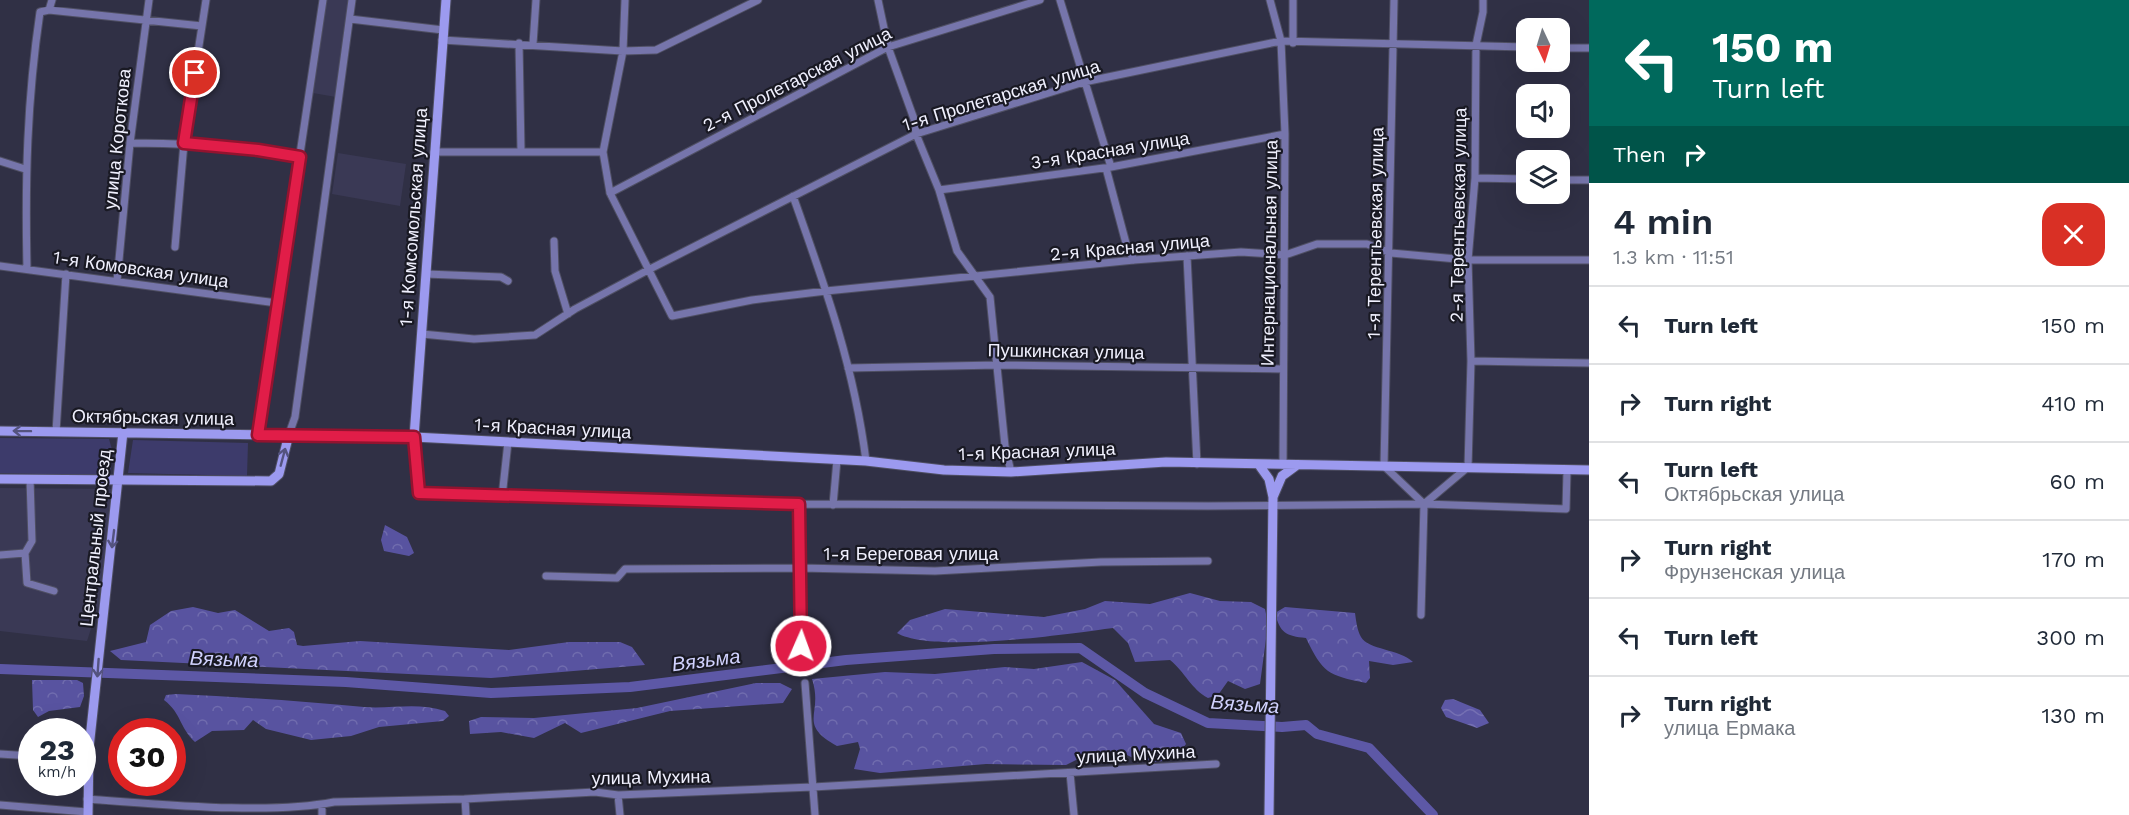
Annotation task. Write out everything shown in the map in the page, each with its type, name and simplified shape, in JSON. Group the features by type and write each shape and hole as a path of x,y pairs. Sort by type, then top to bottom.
{"main road":[{"name":"1-я Комсомольская улица","path":"414,437 446,0"},
{"name":"Октябрьская улица","path":"0,431 414,437"},
{"name":"Центральный проезд","path":"92,718 123,432"},
{"path":"0,479 119,481 275,479 289,434"},
{"name":"1-я Красная улица","path":"414,437 866,461 944,470 1011,472 1166,462 1589,470"},
{"path":"1259,465 1269,479 1273,501 1269,815"},
{"path":"1273,501 1282,476 1297,465"},
{"path":"87,796 87,813"}],"street":[{"path":"49,10 52,0"},
{"name":"улица Короткова","path":"117,281 130,142 149,0"},
{"path":"175,247 184,143 206,0"},
{"path":"258,435 323,0"},
{"path":"289,434 295,417 352,0"},
{"path":"534,44 536,0"},
{"path":"625,0 623,51 603,152 610,193 648,270"},
{"path":"442,40 623,51 656,50 758,0"},
{"path":"878,0 888,47 914,119 916,134 939,190 957,251 990,297 1005,446 1011,472"},
{"name":"2-я Пролетарская улица","path":"610,193 888,47 1040,0"},
{"path":"1060,0 1108,167 1127,248 1134,260"},
{"path":"1270,0 1281,41"},
{"path":"1293,0 1293,43"},
{"name":"1-я Терентьевская улица","path":"1384,466 1391,253 1394,0"},
{"name":"2-я Терентьевская улица","path":"1468,467 1471,361 1468,260 1475,178 1476,45 1483,12 1483,0"},
{"path":"27,268 25,169 31,69 40,12 49,10 202,26"},
{"path":"350,19 443,30"},
{"name":"1-я Пролетарская улица","path":"422,334 474,339 518,338 545,331 568,314 648,270 916,134 1084,82 1281,41 1516,47"},
{"name":"Интернациональная улица","path":"1281,41 1285,134 1283,465"},
{"path":"519,43 521,151"},
{"path":"1570,48 1589,48"},
{"name":"3-я Красная улица","path":"939,190 1108,167 1285,134"},
{"path":"130,142 184,143 258,150 300,157"},
{"path":"434,152 603,152"},
{"path":"0,161 25,169"},
{"path":"1475,178 1516,179"},
{"path":"1570,180 1589,180"},
{"path":"793,196 840,332 859,409 866,461"},
{"path":"554,241 555,271 568,314"},
{"name":"2-я Красная улица","path":"648,270 672,316 752,300 826,291 1134,260 1241,252 1285,255 1317,244 1367,244 1391,253 1468,260 1589,260"},
{"path":"1186,256 1197,464"},
{"name":"1-я Комовская улица","path":"0,266 277,303"},
{"path":"56,432 66,274"},
{"path":"426,274 501,277 508,281"},
{"path":"1471,361 1589,363"},
{"name":"Пушкинская улица","path":"848,368 998,364 1283,369"},
{"path":"414,437 419,493 502,497 833,505 1273,501 1566,508 1567,471"},
{"path":"502,497 508,442"},
{"path":"833,505 837,460"},
{"path":"1384,466 1424,504 1421,615"},
{"path":"1424,504 1468,467"},
{"path":"30,479 32,541 25,553 27,583 54,591"},
{"path":"799,504 801,646"},
{"path":"0,555 25,553"},
{"name":"1-я Береговая улица","path":"546,576 617,578 625,569 801,568 935,571 1101,562 1208,561"},
{"path":"805,682 815,815"},
{"path":"0,754 18,755"},
{"name":"улица Мухина","path":"87,799 248,810 322,805 334,802 465,800 595,792 618,795 813,787 1216,764"},
{"path":"1070,773 1074,815"},
{"path":"618,795 620,815"},
{"path":"465,800 466,815"},
{"path":"0,805 87,813"},
{"path":"322,805 322,815"}],"shaded area":[{"path":"326,0 350,0 336,97 313,93"},
{"path":"338,153 406,164 400,206 332,194"},
{"path":"0,438 109,439 113,453 110,476 0,473"},
{"path":"133,440 248,443 247,476 128,473"},
{"path":"0,488 112,489 99,604 87,641 0,631"}],"green space":[{"path":"385,525 407,537 414,553 409,556 384,551 381,540"},
{"path":"1190,593 1220,601 1251,602 1265,609 1268,624 1260,684 1245,689 1228,681 1218,695 1208,698 1197,690 1170,660 1135,662 1128,643 1113,628 1034,638 969,642 915,639 897,633 910,620 945,609 1044,617 1085,609 1105,601 1150,604"},
{"path":"193,607 218,613 235,610 269,631 289,628 294,632 297,645 303,646 360,641 509,650 569,642 620,642 632,647 645,665 491,678 121,660 110,651 146,642 150,625 171,611"},
{"path":"1285,607 1355,613 1361,637 1365,641 1370,645 1400,654 1413,662 1393,665 1369,661 1370,678 1366,683 1343,678 1322,666 1306,638 1293,636 1282,629 1275,613"},
{"path":"1082,662 1115,680 1154,724 1181,733 1186,744 1173,757 1158,762 1142,761 1125,754 1108,761 1082,757 1066,765 986,764 880,773 854,769 860,749 858,742 837,746 817,731 814,724 815,691 812,679 885,672 935,674 1005,667 1034,669"},
{"path":"32,680 77,680 83,683 84,696 80,707 49,711 38,717 33,710"},
{"path":"756,683 780,683 792,689 783,703 670,711 581,733 565,723 534,738 501,732 470,734 469,721 481,717 534,718 637,708"},
{"path":"166,695 270,699 364,707 415,706 435,708 445,711 449,716 443,721 379,727 351,736 311,740 266,729 253,720 244,730 212,731 195,742 186,731 186,718 179,718 164,700"}],"water":[{"path":"1453,699 1480,710 1489,723 1477,728 1446,717 1441,708 1445,700"}],"waterway":[{"name":"Вязьма","path":"0,669 346,682 491,693 630,687 846,660 994,649 1080,648 1145,693 1208,723 1282,727 1306,725 1317,734 1369,748 1433,815"}],"route":[{"path":"195,73 184,143 258,150 300,157 258,435 414,437 419,493 621,501 698,500 799,504 801,646"}]}
